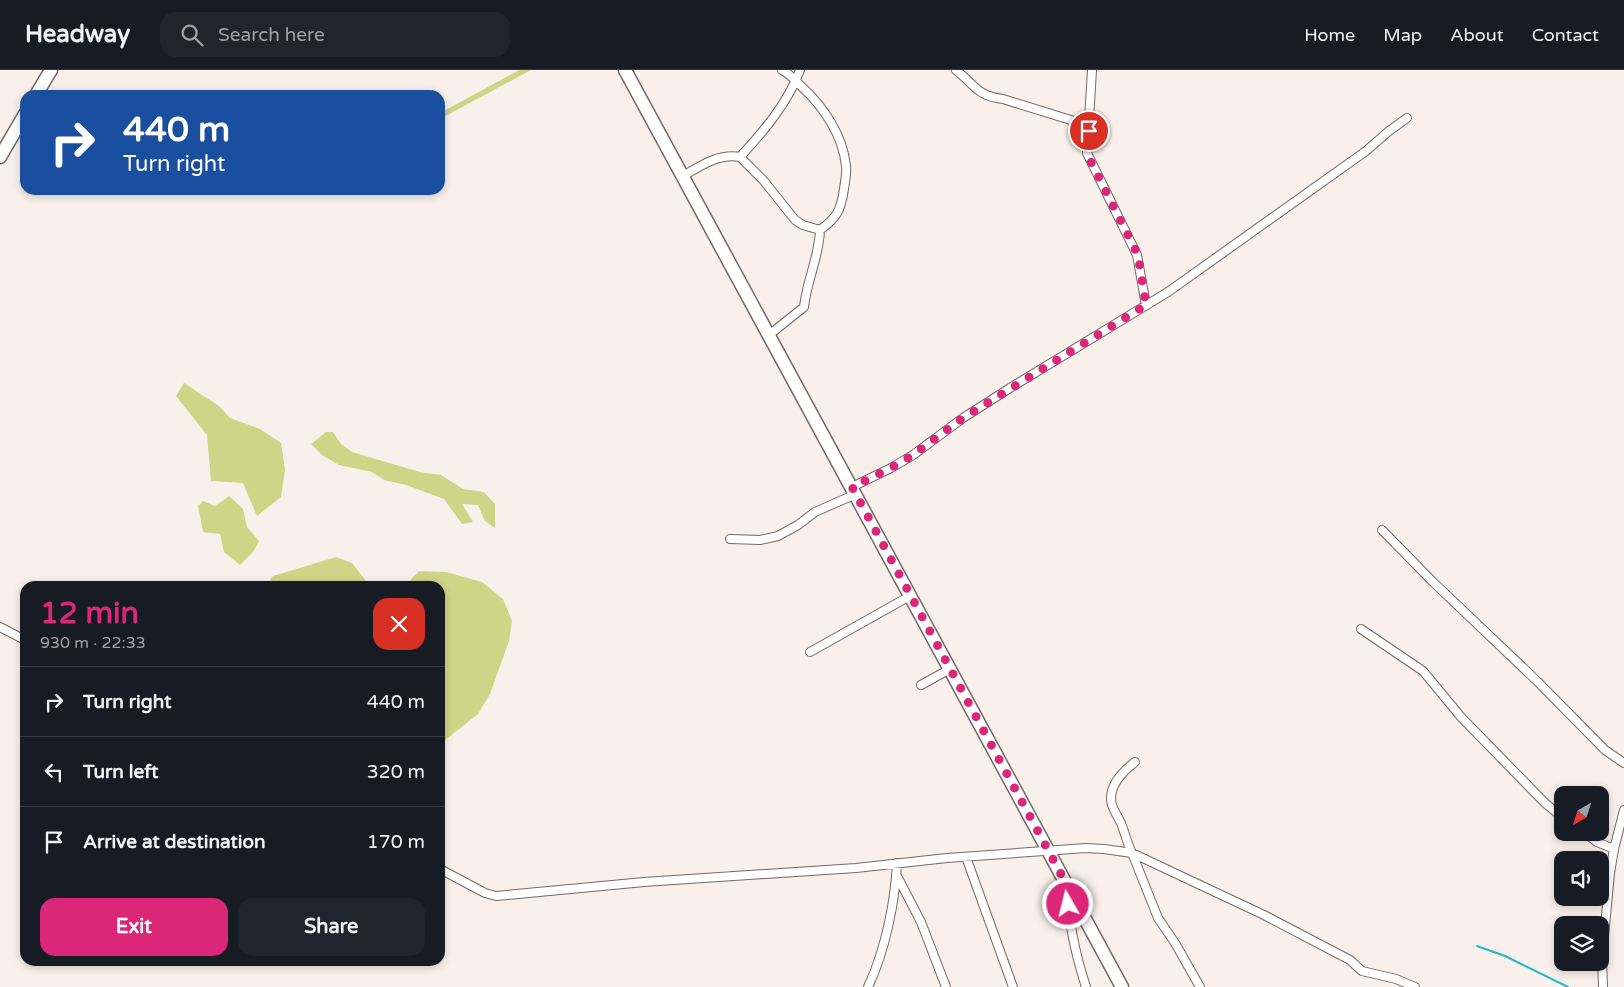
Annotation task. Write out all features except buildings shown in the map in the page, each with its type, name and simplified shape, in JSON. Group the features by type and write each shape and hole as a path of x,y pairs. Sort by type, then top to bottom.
{"main road":[{"path":"39,90 51,70"},
{"path":"625,70 1122,987"},
{"path":"0,157 20,123"}],"street":[{"path":"769,335 804,307 808,282 818,254 820,230 839,212 847,168 837,135 825,113 812,95 782,70"},
{"path":"740,158 793,90 800,70"},
{"path":"956,70 983,94 990,97 1003,99 1090,126"},
{"path":"1092,70 1087,154 1138,255 1146,305"},
{"path":"730,539 760,540 778,536 798,525 815,512 913,455 971,413 1183,282 1366,152 1388,131 1407,118"},
{"path":"683,176 711,161 732,156 740,158 764,181 795,220 803,225 820,230"},
{"path":"1382,530 1605,750 1624,763"},
{"path":"810,652 910,596"},
{"path":"0,627 20,637"},
{"path":"1361,629 1423,671 1461,717 1554,810"},
{"path":"921,685 950,669"},
{"path":"1134,762 1125,769 1113,785 1111,804 1158,918 1175,943 1200,987"},
{"path":"1603,987 1602,951 1614,849 1624,810"},
{"path":"1596,841 1614,849"},
{"path":"445,872 485,893 496,896 644,882 856,868 966,857 1095,848 1132,853 1264,915 1350,960 1362,971 1396,979 1415,987"},
{"path":"966,857 1013,987"},
{"path":"868,987 886,932 896,864"},
{"path":"896,874 921,922 946,987"},
{"path":"1068,887 1068,904 1086,987"}],"green space":[{"path":"519,70 531,70 445,116 445,110"},
{"path":"184,383 219,406 230,418 260,429 281,443 285,470 281,497 257,516 243,483 211,481 207,435 176,396"},
{"path":"326,432 333,432 341,444 352,452 420,472 441,475 463,489 484,492 495,504 495,528 485,521 478,505 462,504 473,522 462,524 444,499 406,485 384,480 372,472 339,465 322,455 311,444"},
{"path":"229,496 243,509 247,527 259,541 253,552 240,565 224,552 220,534 203,532 198,506 203,501 215,506"},
{"path":"336,557 352,563 366,581 270,581 273,576"},
{"path":"419,571 446,572 482,582 503,599 512,621 509,641 490,694 478,714 445,740 445,581 410,581"}],"waterway":[{"path":"1477,946 1505,956 1568,987"}],"route":[{"path":"1068,904 1068,887 852,487 913,455 963,418 1146,305 1138,255 1087,154 1089,131"}]}
